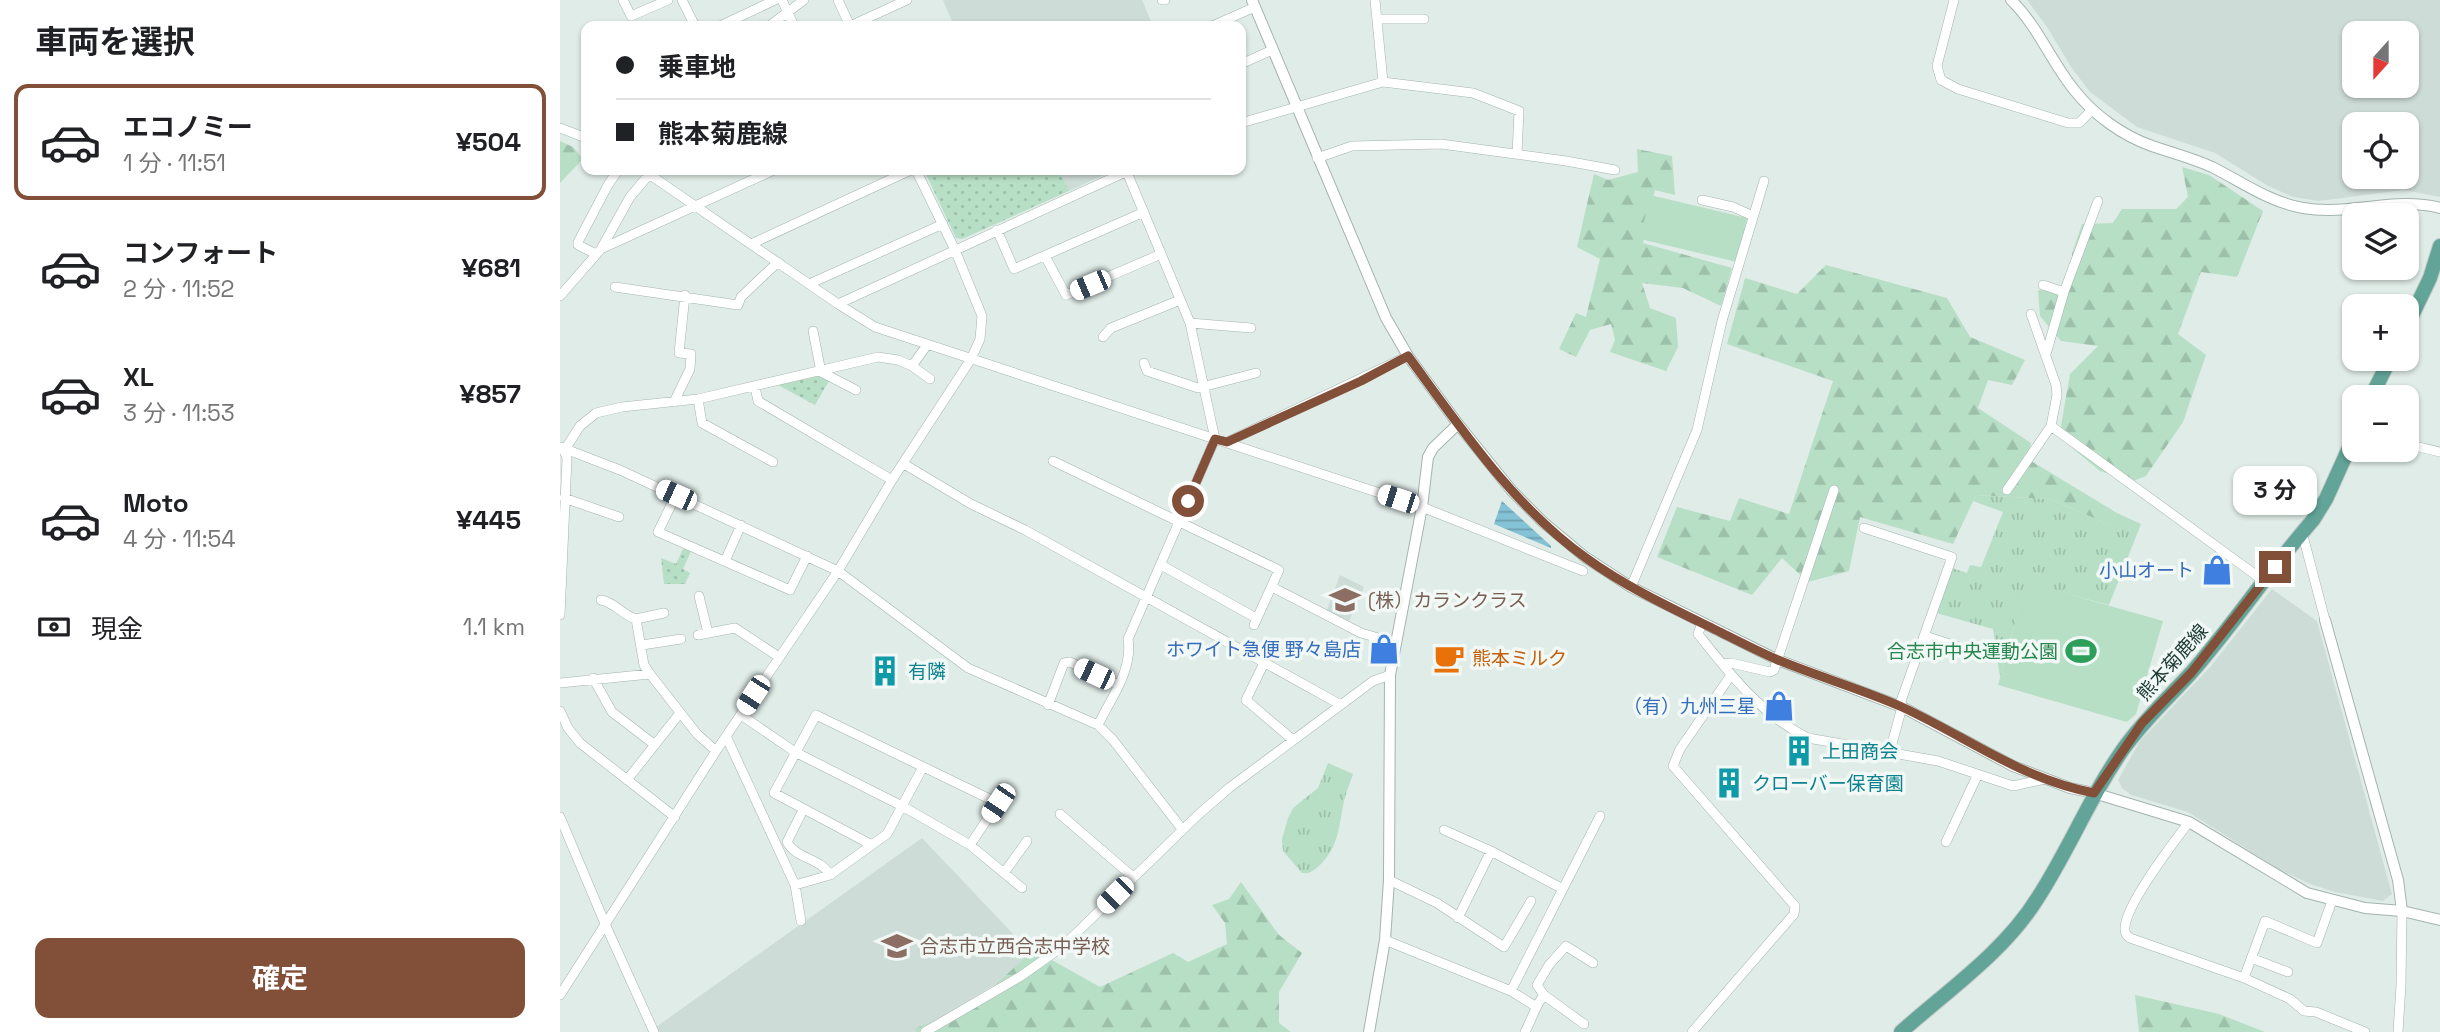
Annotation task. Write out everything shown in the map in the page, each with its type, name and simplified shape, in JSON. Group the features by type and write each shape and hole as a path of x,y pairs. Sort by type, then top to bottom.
{"main road":[{"path":"2419,301 2440,246"},
{"name":"熊本菊鹿線","path":"1908,1030 2020,923 2037,900 2094,793 2142,723 2191,673 2302,532 2326,499 2343,462"}],"street":[{"path":"623,0 631,16 668,0"},
{"path":"682,0 692,21"},
{"path":"731,21 775,0"},
{"path":"782,0 792,21"},
{"path":"776,21 804,0"},
{"path":"838,0 848,21"},
{"path":"861,21 907,0"},
{"path":"1375,0 1383,82"},
{"path":"1954,0 1937,66 1941,80 1958,89 2068,124 2079,123 2092,110"},
{"path":"2011,0 2032,25 2075,92 2092,110 2133,137 2193,159 2264,196 2304,208 2337,211 2411,202 2440,208"},
{"path":"1221,21 1253,4 1386,318 1408,356 1512,491 1542,522 1585,557 1631,587 1702,623 1778,660 1902,707 1983,752 2070,788 2189,821 2307,893 2365,908 2402,911 2440,920"},
{"path":"1377,19 1424,19"},
{"path":"1246,62 1272,50"},
{"path":"1246,122 1383,82 1473,93 1519,111 1517,154"},
{"path":"560,128 581,136"},
{"path":"1317,158 1352,146 1441,144 1615,170"},
{"path":"615,175 578,245 598,251 757,175"},
{"path":"560,296 598,251 645,175"},
{"path":"653,175 875,327 1422,507 1583,571"},
{"path":"751,244 903,175"},
{"path":"560,995 716,751 838,571 892,480 971,359 980,339 982,316 943,224 917,175"},
{"path":"838,304 1117,175"},
{"path":"1098,725 1128,665 1128,639 1215,439 1190,323 1130,175"},
{"path":"1631,587 1697,430 1722,321 1764,181"},
{"path":"1702,200 1733,207 1753,216"},
{"path":"2046,356 2064,292 2098,201"},
{"path":"997,230 1014,269 1144,212"},
{"path":"809,284 943,224"},
{"path":"1045,256 1066,295 1161,254"},
{"path":"615,287 685,295 738,305 741,297 778,262"},
{"path":"2043,285 2064,292"},
{"path":"674,402 690,369 691,354 679,353 685,295"},
{"path":"1103,337 1111,328 1180,300"},
{"path":"2007,489 2051,426 2057,396 2031,314"},
{"path":"1190,323 1251,328"},
{"path":"813,331 821,372"},
{"path":"912,366 927,345"},
{"path":"1227,442 1361,381 1408,356"},
{"path":"562,449 580,426 596,412 698,399 878,357 898,360 930,379"},
{"path":"1144,363 1147,371 1198,387 1256,373"},
{"path":"821,372 856,390"},
{"path":"755,387 758,401 892,480"},
{"path":"698,399 702,423 773,462"},
{"path":"1369,1032 1385,940 1390,880 1390,675 1422,507 1428,457 1433,448 1458,424"},
{"path":"2051,426 2264,581"},
{"path":"2419,447 2440,452"},
{"path":"562,449 620,470 838,571 968,668 1098,725 1113,740 1182,829"},
{"path":"560,615 562,516 567,458 562,449"},
{"path":"1053,461 1279,570 1255,622 1161,565"},
{"path":"904,464 971,504 1341,705"},
{"path":"1723,664 1731,663 1770,672 1774,670 1834,490"},
{"path":"676,495 658,532 790,590 807,556"},
{"path":"564,498 619,517"},
{"path":"725,561 741,525"},
{"path":"1864,528 1952,557 1901,701 1902,707 1890,751"},
{"path":"2302,532 2398,880 2402,911 2402,985 2398,1032"},
{"path":"1272,587 1361,633 1396,643"},
{"path":"699,596 708,633"},
{"path":"601,600 612,602 626,616 636,619 664,613"},
{"path":"636,619 644,665 697,734 716,751"},
{"path":"1702,623 1698,634 1731,675 1757,703 1790,729 1808,738 1938,761 2013,786 2045,779"},
{"path":"698,635 735,628 779,657"},
{"path":"1925,636 1987,656"},
{"path":"642,645 681,639"},
{"path":"1048,705 1065,663 1070,662 1118,685"},
{"path":"1264,663 1246,700 1293,740"},
{"path":"560,683 650,674"},
{"path":"925,1032 1021,976 1062,947 1182,829 1229,788 1373,681 1390,675"},
{"path":"1692,1032 1794,914 1795,906 1673,766 1680,749 1731,675"},
{"path":"593,678 612,712 654,745"},
{"path":"560,711 568,728 580,743 675,817"},
{"path":"628,780 680,713"},
{"path":"741,715 795,751 902,806 970,845 1022,888"},
{"path":"870,844 774,793 816,715 998,803 970,845"},
{"path":"726,736 794,885 801,921"},
{"path":"794,885 830,875 887,834 923,767"},
{"path":"1946,842 1978,774"},
{"path":"803,810 787,842 791,850 827,868 830,875"},
{"path":"1060,814 1133,877"},
{"path":"1511,991 1551,916 1561,888 1600,816"},
{"path":"560,817 654,1032"},
{"path":"2189,821 2148,879 2131,911 2125,927 2130,939 2244,978 2290,999 2304,1011 2316,1012 2365,1032"},
{"path":"1444,830 1561,888"},
{"path":"1004,873 1027,841"},
{"path":"1458,918 1491,851"},
{"path":"1390,880 1437,903 1504,947 1531,901"},
{"path":"2244,978 2265,921 2317,943 2332,901"},
{"path":"1385,940 1511,991 1535,1006"},
{"path":"1584,1024 1544,995 1537,985 1549,965 1566,946 1593,963"},
{"path":"2251,958 2288,972"},
{"path":"1525,1032 1535,1006 1544,995"}],"shaded area":[{"path":"943,0 1142,0 1151,21 952,21"},
{"path":"2027,0 2440,0 2440,197 2404,190 2319,201 2293,197 2268,186 2215,153 2137,127 2090,92"},
{"path":"1061,175 1104,175 1069,191"},
{"name":"(株）カランクラス","path":"1340,575 1364,587 1349,621 1326,612"},
{"path":"2272,589 2317,621 2392,894 2383,901 2335,892 2310,884 2280,870 2188,812 2131,795 2122,788 2118,780 2140,741 2211,666"},
{"name":"合志市立西合志中学校","path":"922,838 1037,959 917,1032 658,1032 656,1027"}],"green space":[{"path":"560,141 573,147 581,157 581,161 560,183"},
{"path":"1637,149 1672,156 1675,195 1655,190 1643,243 1732,268 1721,306 1683,288 1642,283 1650,308 1676,318 1678,347 1666,371 1610,352 1615,340 1611,324 1590,330 1576,357 1559,349 1576,313 1586,317 1600,259 1577,247 1594,174 1608,180 1638,172"},
{"path":"2182,167 2209,175 2263,211 2237,277 2201,272 2178,334 2206,355 2183,422 2146,476 2133,481 2100,471 2059,437 2070,374 2098,346 2061,341 2040,316 2038,290 2064,292 2072,283 2072,254 2082,224 2113,223 2122,209 2176,209 2188,197"},
{"path":"926,175 1061,175 1069,191 962,239 956,238"},
{"path":"1650,195 1747,218 1737,262 1640,239"},
{"path":"1826,265 1947,298 1970,337 2025,360 2012,385 1988,380 1978,408 2031,443 2028,459 2117,513 2110,525 2050,499 1976,495 1953,544 1860,517 1849,571 1808,582 1782,558 1752,595 1657,557 1677,507 1730,521 1739,498 1789,514 1833,381 1727,344 1745,278 1797,294"},
{"path":"819,376 829,381 815,405 778,385"},
{"path":"1976,495 2050,499 2110,525 2117,513 2141,524 2109,605 2026,583 2000,677 1993,629 1936,613 1952,568 1967,573 1970,565 1981,567 2003,512 1973,501"},
{"path":"684,547 691,551 683,569 690,573 685,584 664,584 661,558 676,564"},
{"name":"合志市中央運動公園","path":"2026,582 2163,621 2136,714 2127,722 1998,685"},
{"path":"1328,763 1353,774 1331,850 1314,870 1302,873 1283,851 1282,839 1293,808 1318,788"},
{"path":"1241,882 1279,935 1302,953 1279,992 1279,1023 1291,1032 917,1032 914,1029 975,1003 1034,950 1100,987 1173,953 1188,962 1227,944 1225,923 1212,905 1229,899"},
{"path":"2135,995 2219,1014 2265,1032 2139,1032"}],"water":[{"path":"1502,501 1551,546 1551,548 1494,524"}],"place":[{"name":"小山オート","path":"2217,570"},
{"name":"(株）カランクラス","path":"1345,600"},
{"name":"ホワイト急便 野々島店","path":"1384,649"},
{"name":"合志市中央運動公園","path":"2081,651"},
{"name":"熊本ミルク","path":"1449,658"},
{"name":"有隣","path":"885,671"},
{"name":"（有）九州三星","path":"1779,706"},
{"name":"上田商会","path":"1799,751"},
{"name":"クローバー保育園","path":"1729,783"},
{"name":"合志市立西合志中学校","path":"897,946"}],"route":[{"path":"1188,501 1215,439 1227,442 1361,381 1408,356 1512,491 1542,522 1585,557 1631,587 1778,660 1902,707 2013,766 2070,788 2094,793 2142,723 2191,673 2275,567"}]}
